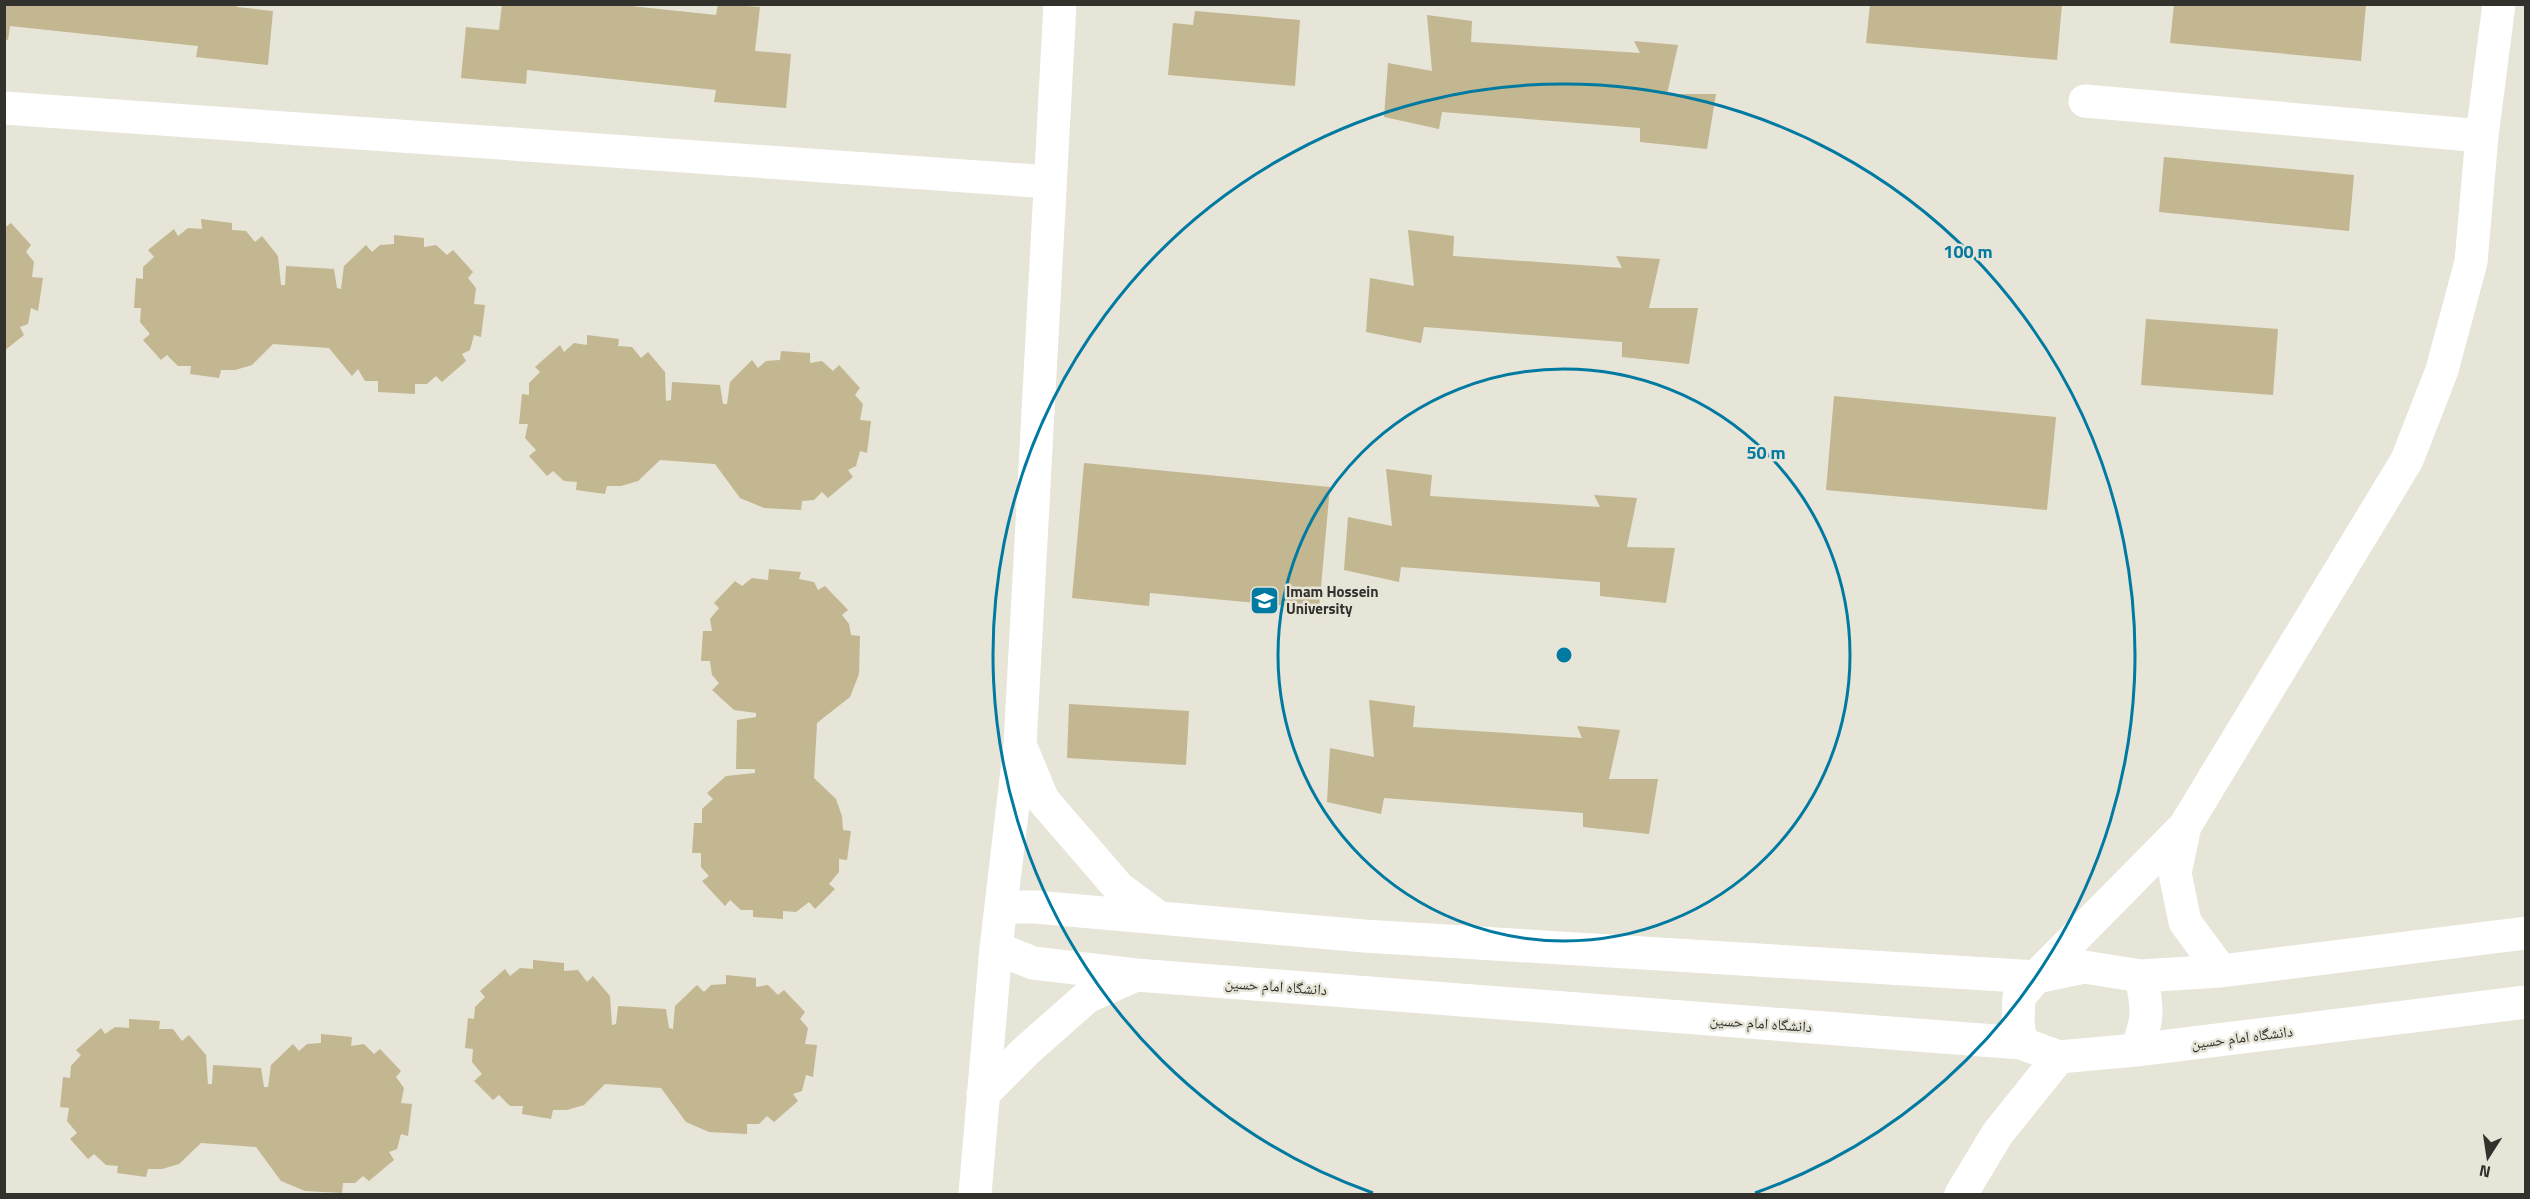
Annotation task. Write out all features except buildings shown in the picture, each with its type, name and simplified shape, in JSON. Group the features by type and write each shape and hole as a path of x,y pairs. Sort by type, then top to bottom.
{"lane":[{"path":"975,1194 996,948 1020,745 1060,4"},
{"path":"2021,1042 2018,1022 2019,997 2185,826 2407,460 2442,370 2470,262 2482,136 2499,4"},
{"path":"2085,101 2482,136"},
{"path":"4,108 1050,182"},
{"path":"1020,745 1043,800 1119,888 1158,917"},
{"path":"2185,826 2175,873 2186,922 2221,971"},
{"path":"1001,907 1035,907 1364,936 2036,977 2084,967 2141,976 2221,971 2526,933"},
{"name":"دانشگاه امام حسین","path":"996,948 1033,963 1136,975 2021,1042 2059,1057 2136,1050 2526,1002"},
{"path":"983,1094 1026,1051 1087,998 1136,975"},
{"path":"2136,1050 2146,1026 2147,1002 2141,976"},
{"path":"1961,1194 1998,1133 2059,1057"}],"place":[{"name":"Imam Hossein University","path":"1265,600"}]}
